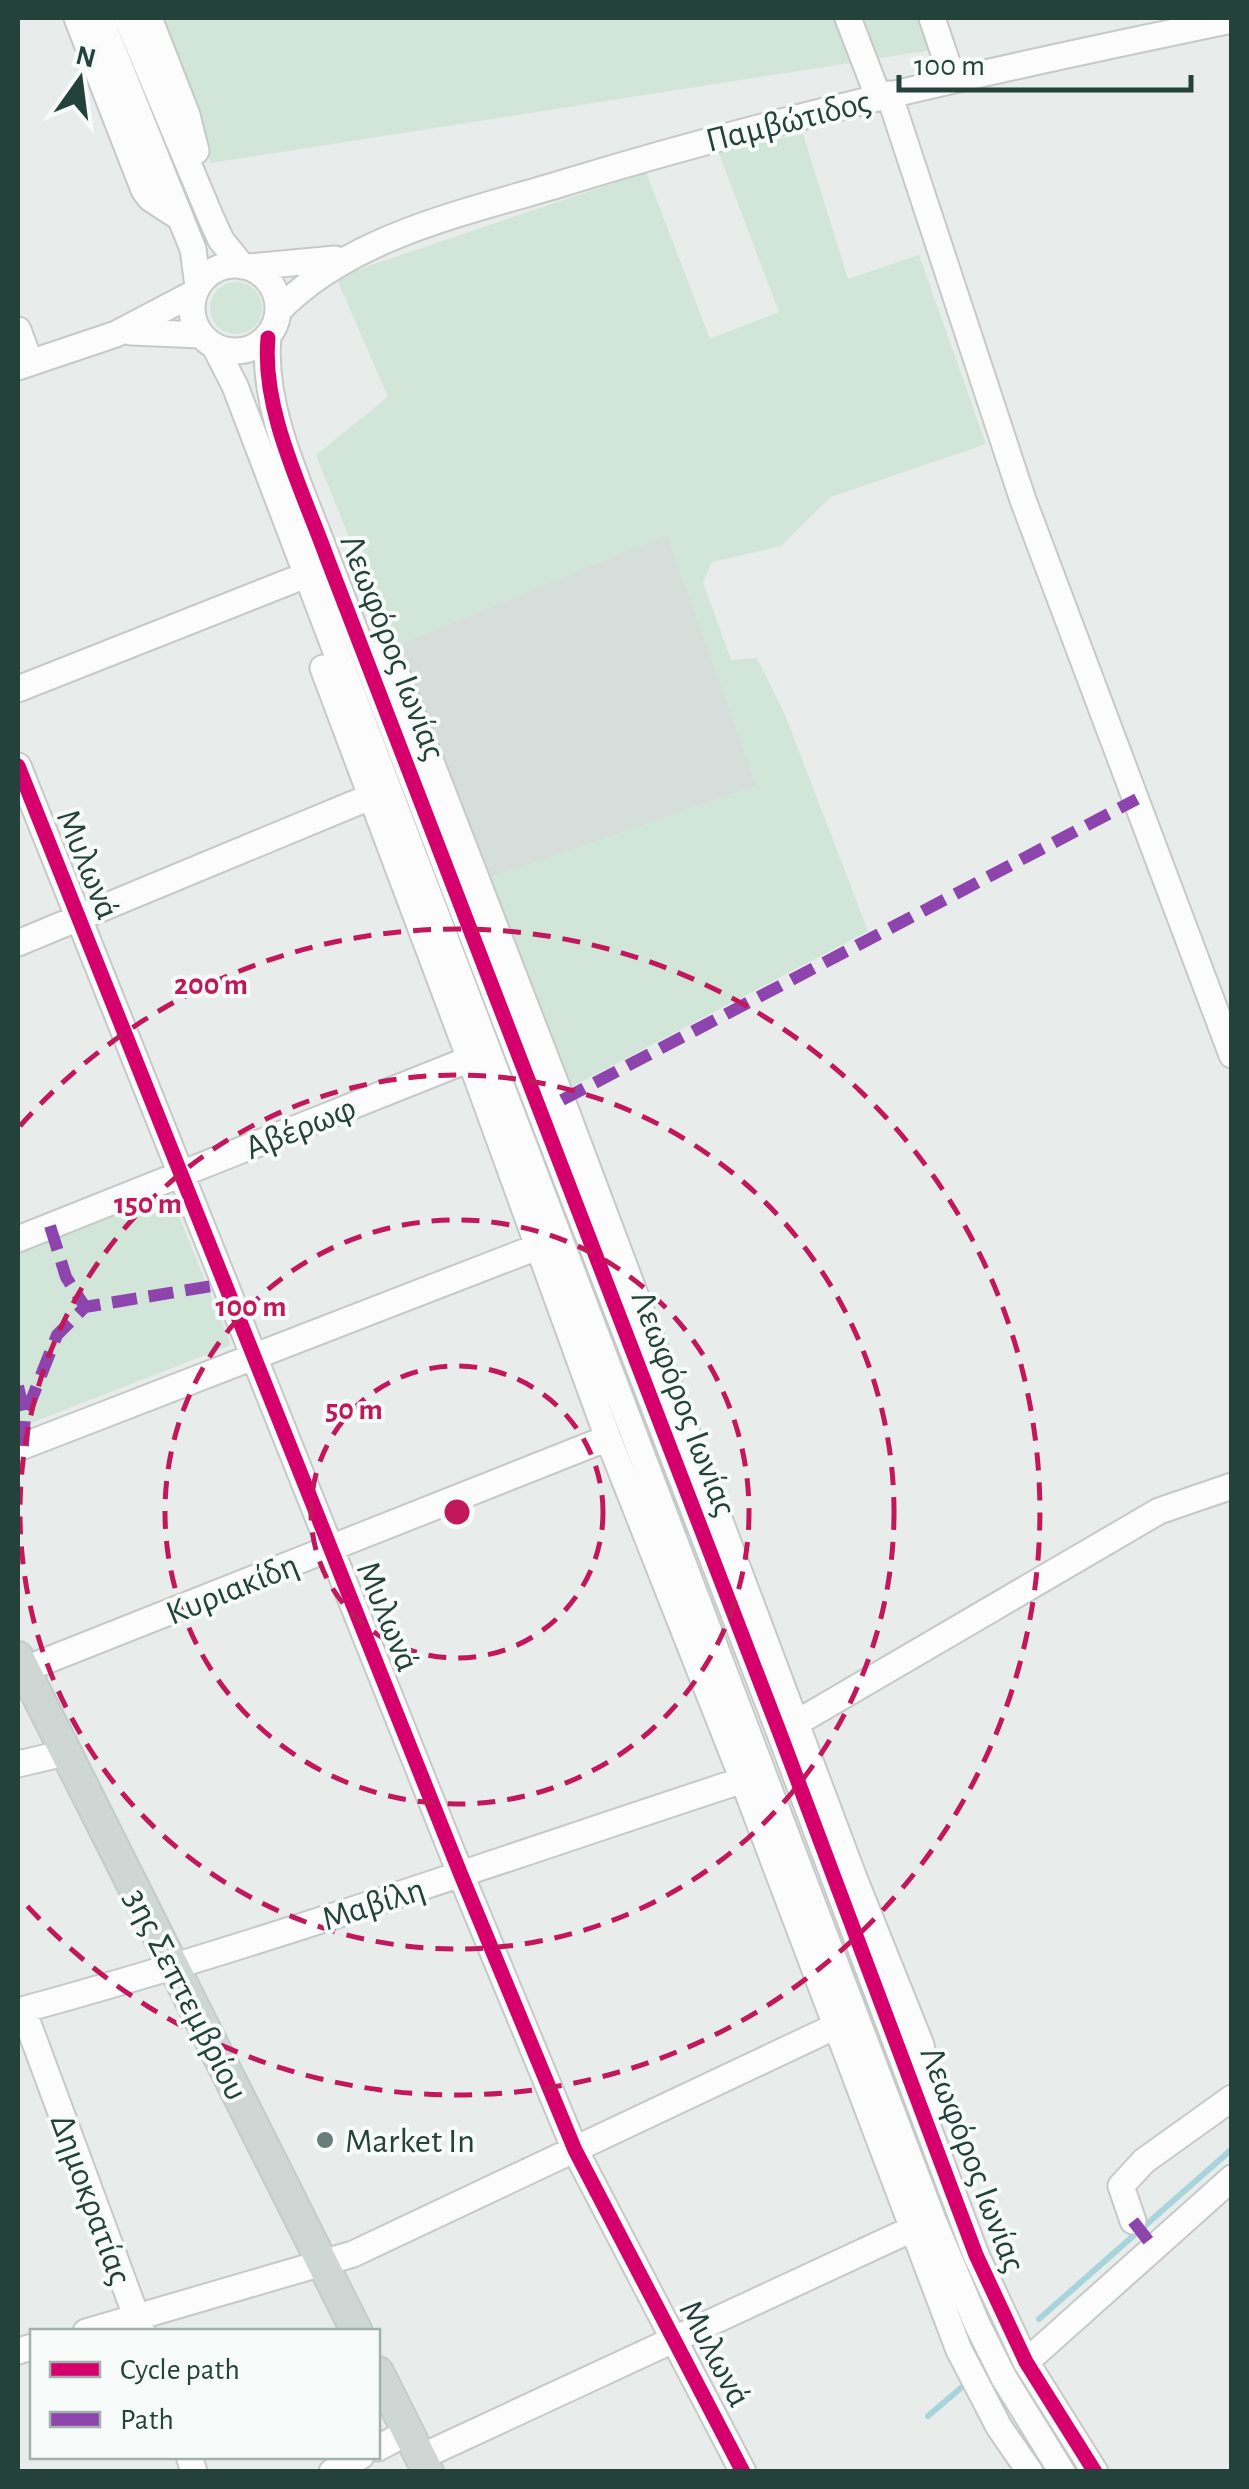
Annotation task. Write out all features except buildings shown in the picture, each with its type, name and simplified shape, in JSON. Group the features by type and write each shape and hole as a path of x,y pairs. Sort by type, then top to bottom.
{"main road":[{"name":"3ης Σεπτεμβρίου","path":"20,1666 356,2329"},
{"path":"380,2377 408,2441"}],"street":[{"path":"77,18 144,190 179,217"},
{"path":"100,18 196,262 192,315 208,341"},
{"path":"116,334 151,331 243,351 268,338 279,310 271,284 246,266 221,240 127,18"},
{"path":"149,18 187,115 197,156 194,181"},
{"path":"848,18 883,95 1023,500 1232,1055"},
{"path":"932,18 953,80"},
{"name":"Παμβώτιδος","path":"279,310 299,290 355,256 429,224 654,155 883,95 1231,21"},
{"name":"Παμβώτιδος","path":"246,266 307,264 355,256"},
{"path":"18,330 24,364 116,334 196,290 217,269 246,266"},
{"name":"Λεωφόρος Ιωνίας","path":"268,338 266,361 273,406 363,650 780,1731 976,2255 1026,2362 1095,2472"},
{"name":"Λεωφόρος Ιωνίας","path":"208,341 226,364 933,2220 976,2324 1062,2472"},
{"name":"Λεωφόρος Ιωνίας","path":"248,422 247,460 608,1438 959,2350 999,2428 1030,2472"},
{"path":"18,689 291,580"},
{"name":"Λεωφόρος Ιωνίας","path":"363,650 395,669 798,1722 920,2045 933,2102 931,2135"},
{"name":"Μυλωνά","path":"18,766 461,1875 575,2150 744,2472"},
{"path":"18,943 370,796"},
{"name":"Αβέρωφ","path":"18,1239 470,1059"},
{"path":"18,1448 537,1248"},
{"name":"Κυριακίδη","path":"20,1666 608,1438"},
{"path":"798,1722 1159,1511 1232,1486"},
{"path":"18,1764 64,1752"},
{"name":"Μαβίλη","path":"20,2011 461,1875 742,1780"},
{"name":"Δημοκρατίας","path":"20,2011 139,2324"},
{"path":"106,2329 139,2324 324,2265 836,2026"},
{"path":"1133,2221 1121,2186 1144,2160 1232,2098"},
{"path":"1026,2362 1232,2178"},
{"path":"380,2448 408,2441 675,2339 912,2230"},
{"path":"332,2472 356,2459"}],"shaded area":[{"path":"668,534 757,786 484,880 393,647"}],"green space":[{"path":"156,18 941,18 951,47 211,163"},
{"path":"803,134 848,279 919,255 986,444 831,497 781,546 712,562 703,582 731,660 757,658 785,715 868,931 564,1091 484,880 757,786 667,535 393,647 316,455 388,397 336,277 646,172 710,339 779,312 718,151"},
{"path":"236,282 255,289 262,308 255,327 236,334 217,327 210,308 217,289"},
{"path":"170,1194 231,1345 18,1428 18,1253"}],"waterway":[{"path":"1039,2319 1232,2149"},
{"path":"928,2416 962,2387"}],"marked path":[{"path":"562,1100 1137,799"},
{"path":"50,1226 66,1277 85,1307"},
{"path":"18,1386 25,1416 57,1335 85,1307 224,1284"},
{"path":"23,1446 25,1416"},
{"path":"1133,2221 1154,2248"}],"cycle path":[{"path":"268,338 271,393 296,478 779,1731 976,2255 1026,2362 1095,2472"},
{"path":"18,766 461,1875 575,2150 743,2472"}],"place":[{"name":"Market In","path":"325,2140"}]}
